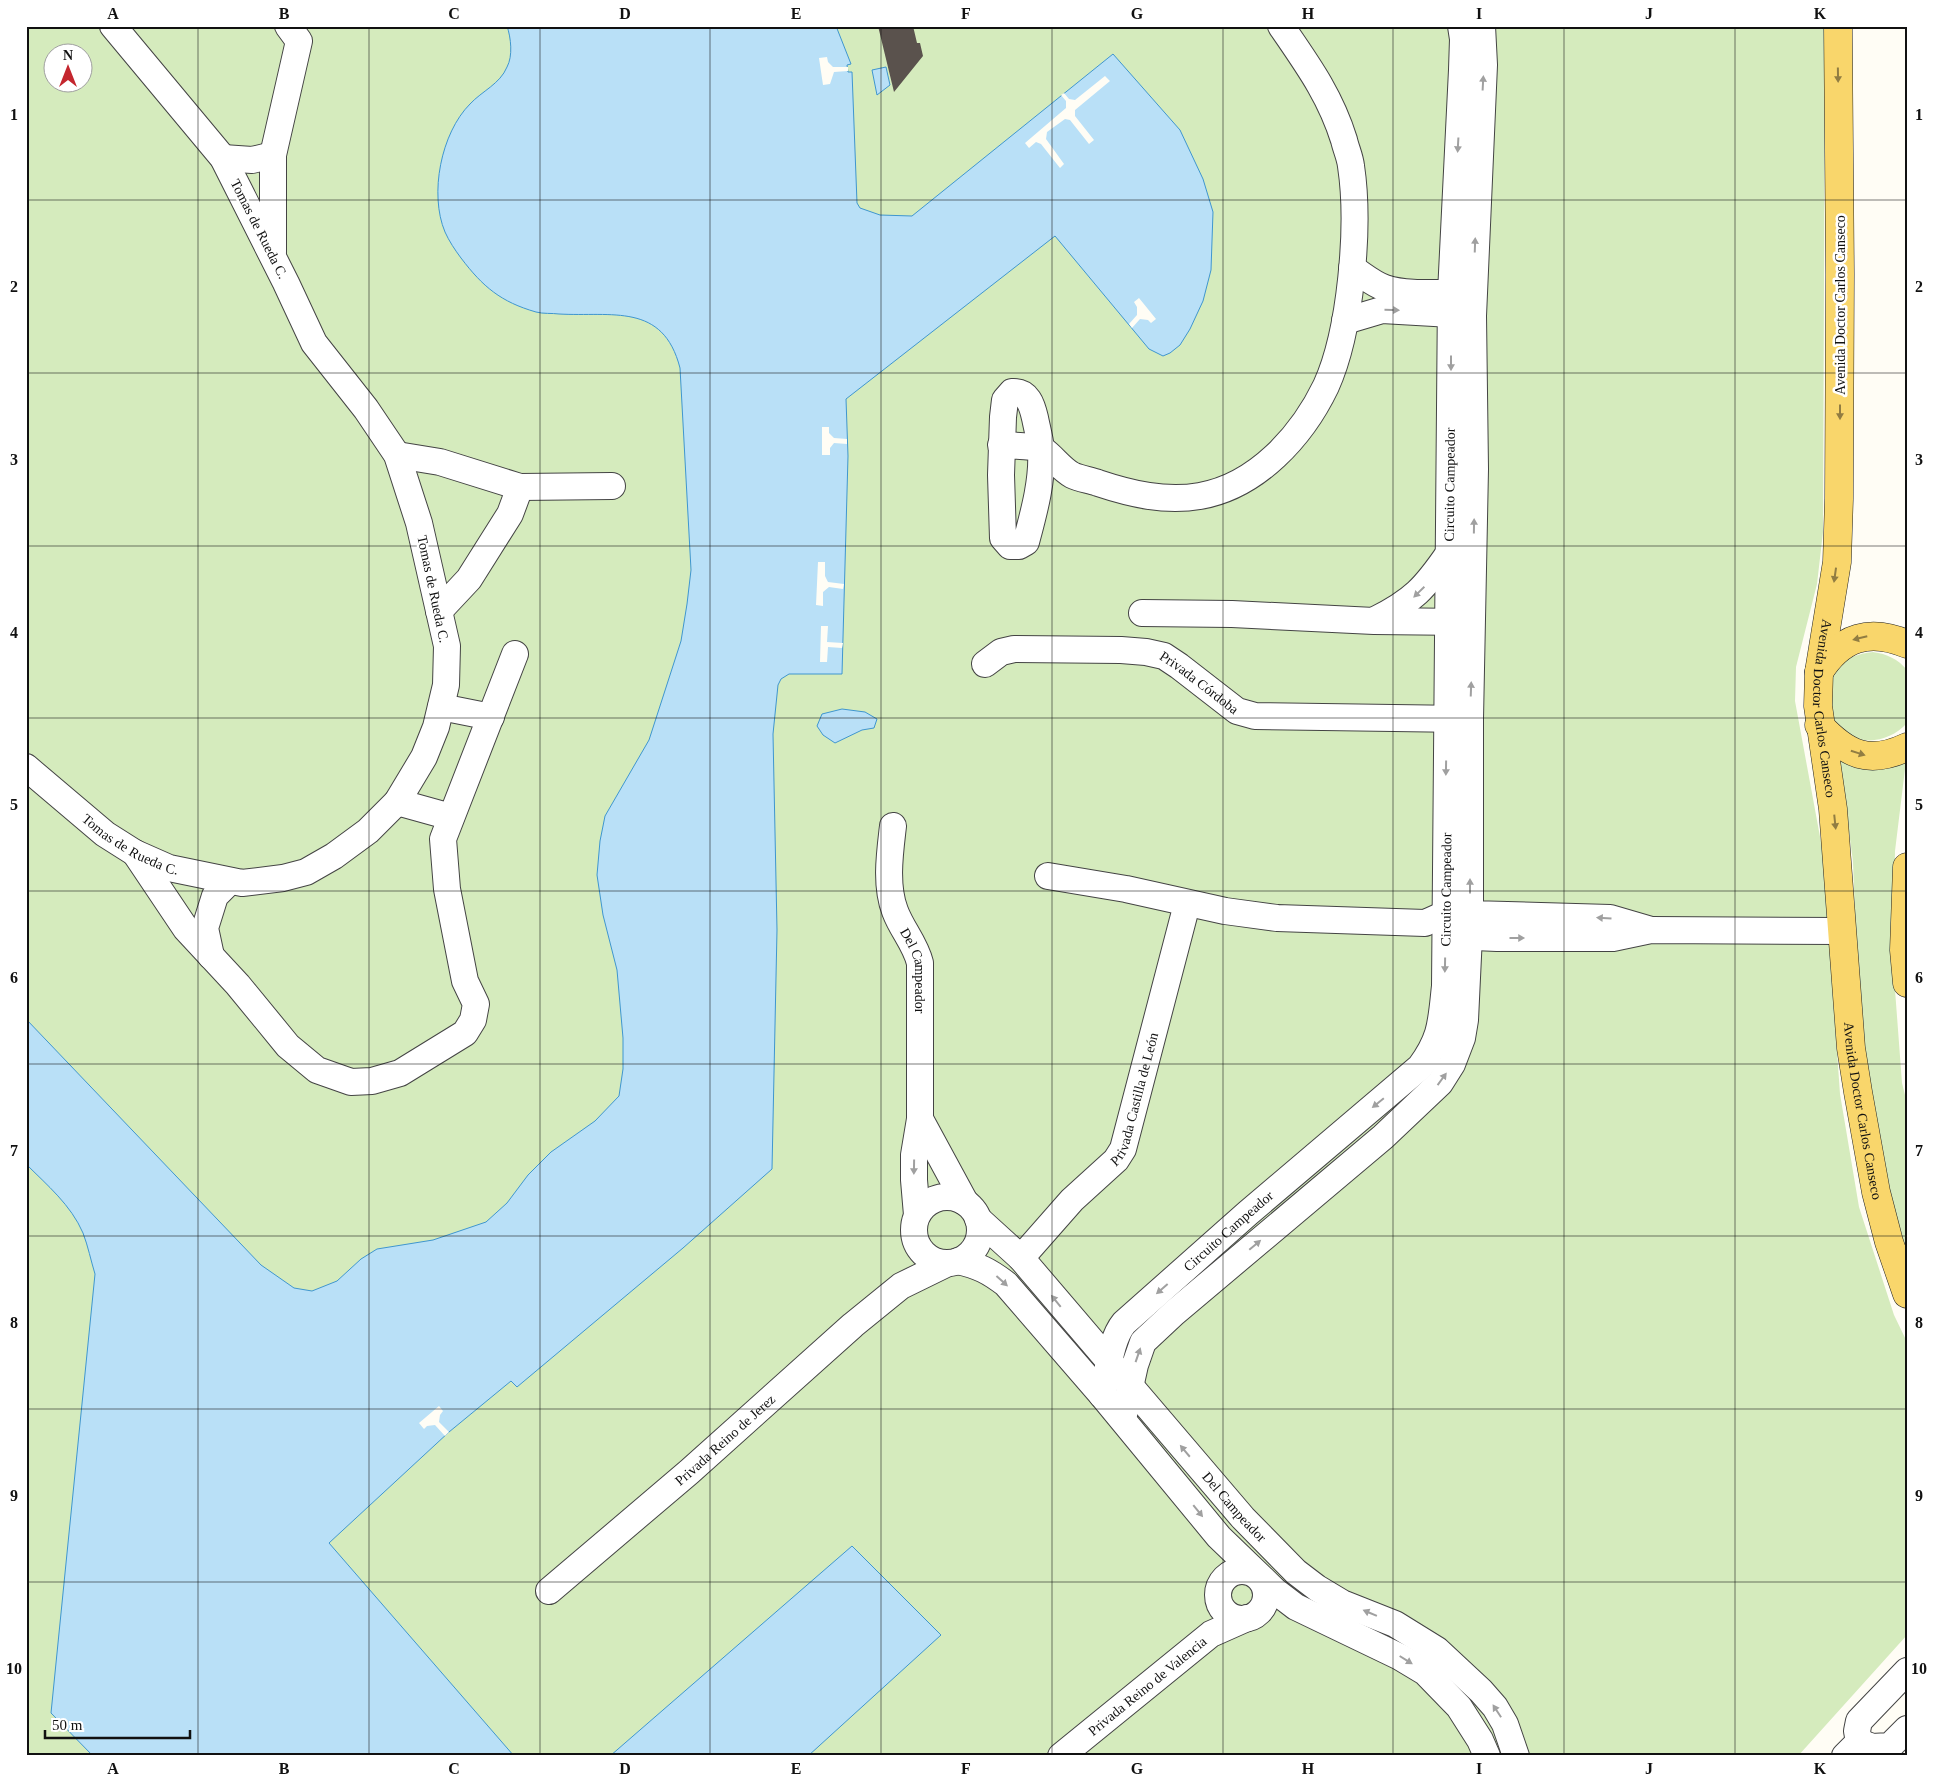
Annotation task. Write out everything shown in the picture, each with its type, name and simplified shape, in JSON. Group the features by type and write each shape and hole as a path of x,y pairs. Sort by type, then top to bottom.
{"main road":[{"name":"Avenida Doctor Carlos Canseco","path":"1838,26 1839,499 1837,562 1819,672 1819,726 1833,809 1852,1048 1867,1148 1890,1242 1907,1294"},
{"path":"1819,672 1828,657 1841,645 1857,638 1891,637 1907,644"},
{"path":"1819,726 1844,748 1861,755 1874,757 1894,753 1907,747"},
{"path":"1907,867 1904,950 1907,983"}],"street":[{"name":"Tomas de Rueda C.","path":"26,767 105,834 135,853 169,868 242,883 283,878 306,872 334,856 368,831 397,802 424,757 436,727 446,685 447,646 419,523 396,455 366,408 314,343 223,158 113,26"},
{"path":"137,56 141,26"},
{"path":"1001,445 1041,449 1071,474 1130,494 1167,498 1200,496 1228,488 1246,480 1270,461 1305,421 1326,385 1344,321 1355,234 1354,198 1351,165 1337,118 1316,76 1281,26"},
{"name":"Circuito Campeador","path":"1123,1420 1134,1365 1143,1342 1174,1313 1383,1137 1440,1083 1452,1064 1451,1034 1445,986 1451,925 1461,622 1475,469 1462,304 1463,39 1461,26"},
{"name":"Circuito Campeador","path":"1461,622 1449,554 1462,304 1484,65 1482,26"},
{"path":"273,258 273,155 298,41 291,27"},
{"path":"223,158 252,160 273,155"},
{"path":"1352,268 1385,288 1462,304"},
{"path":"1344,321 1382,310 1462,304"},
{"path":"1012,392 1018,392 1027,397 1033,410 1041,449 1035,508 1026,542 1019,546 1010,546 1003,538 1001,445 1005,400 1012,392"},
{"path":"396,455 440,462 520,487 612,486"},
{"path":"1001,475 1039,478 1071,474"},
{"path":"439,611 469,579 510,514 520,487"},
{"path":"1374,621 1401,607 1419,592 1449,554"},
{"path":"1142,613 1232,614 1374,621 1461,622"},
{"name":"Privada Córdoba","path":"986,664 1001,652 1014,649 1146,652 1164,656 1237,711 1255,716 1458,719"},
{"path":"135,853 186,929 238,984 288,1046 317,1070 351,1082 372,1081 400,1073 465,1033 473,1020 476,1004 465,981 447,889 443,839 515,654"},
{"path":"441,708 491,717"},
{"path":"397,802 451,817"},
{"name":"Del Campeador","path":"893,826 890,855 890,888 894,910 917,949 920,963 920,1119 914,1155 916,1226"},
{"path":"1048,876 1126,889 1187,904 1277,918 1451,925 1613,938 1651,930 1842,931"},
{"path":"211,956 205,928 215,896 230,881"},
{"name":"Privada Castilla de León","path":"1020,1258 1072,1200 1116,1160 1123,1149 1187,904"},
{"name":"Circuito Campeador","path":"1102,1395 1115,1338 1124,1323 1420,1067 1433,1049 1451,1034"},
{"name":"Del Campeador","path":"920,1119 972,1210 1020,1258 1257,1532 1296,1572 1317,1588 1342,1603 1395,1624 1437,1650 1481,1691 1495,1707 1505,1724 1516,1756"},
{"path":"1312,1159 1329,1181"},
{"path":"901,1286 911,1255 916,1226 923,1206 943,1197 955,1198 972,1210 980,1229 979,1239 967,1256 953,1262 937,1261 927,1256 919,1248 916,1226"},
{"name":"Del Campeador","path":"953,1262 979,1266 1006,1284 1102,1395 1220,1537 1258,1576 1296,1606 1315,1617 1400,1657 1425,1672 1459,1707 1480,1740 1487,1756"},
{"name":"Privada Reino de Jerez","path":"549,1591 689,1472 853,1325 901,1286 953,1262"},
{"path":"1076,1324 1095,1327 1124,1323"},
{"path":"1220,1537 1222,1554 1220,1592 1225,1611 1235,1617 1250,1617 1262,1608 1266,1598 1265,1586 1258,1576 1257,1532"},
{"path":"1220,1592 1230,1574 1235,1572 1247,1571 1258,1576 1296,1572"},
{"name":"Privada Reino de Valencia","path":"1211,1634 1219,1618 1220,1592"},
{"name":"Del Campeador","path":"1250,1617 1294,1613 1315,1617"},
{"name":"Privada Reino de Valencia","path":"1061,1756 1211,1634 1250,1617"},
{"path":"1907,1671 1860,1721 1852,1749 1890,1746 1907,1729"}],"green space":[{"path":"26,26 1825,26 1823,532 1817,584 1796,667 1795,701 1823,853 1840,1094 1859,1207 1894,1315 1907,1342 1907,1635 1798,1756 26,1756"},
{"path":"1873,652 1892,658 1907,670 1907,723 1890,736 1870,740 1850,736 1841,730 1831,715 1828,706 1828,695 1832,677 1841,664 1855,656"},
{"path":"1839,755 1865,766 1880,769 1896,766 1906,761 1895,851 1893,963 1902,1083 1907,1103 1907,1250 1895,1217 1860,1050 1853,862"}],"water":[{"path":"507,26 836,26 851,64 847,65 848,72 852,72 857,203 860,208 880,215 912,216 1113,54 1180,130 1203,179 1213,212 1211,270 1203,301 1190,329 1180,345 1163,356 1149,349 1055,236 846,399 848,456 842,674 789,674 781,679 778,685 773,734 777,930 772,1169 683,1248 517,1387 511,1381 449,1432 329,1543 514,1756 93,1756 51,1713 95,1274 85,1238 72,1213 26,1164 26,1019 261,1265 294,1288 312,1291 337,1281 361,1259 377,1249 433,1240 486,1222 507,1203 528,1175 551,1152 595,1121 619,1096 623,1069 623,1038 617,970 603,915 597,875 600,841 605,816 649,740 681,641 691,570 680,368 672,347 661,332 648,323 633,317 539,313 503,298 485,285 469,268 445,232 440,217 438,182 445,147 460,116 475,99 504,73 509,63 511,47"},
{"path":"886,67 890,85 877,95 872,70"},
{"path":"842,709 865,712 877,719 874,728 862,730 835,743 823,735 817,726 822,714"},
{"path":"852,1546 941,1635 808,1756 610,1756"}],"pier":[{"path":"827,57 828,62 833,67 848,67 848,71 834,72 830,84 823,85 819,58"},
{"path":"1105,76 1110,81 1075,110 1075,116 1094,140 1089,144 1070,120 1065,119 1047,132 1046,139 1064,164 1060,168 1041,144 1036,142 1029,148 1025,143 1066,108 1066,101 1061,95 1064,93 1069,99 1075,100"},
{"path":"1139,298 1156,319 1151,323 1148,320 1140,319 1132,328 1129,324 1137,315 1137,307 1134,302"},
{"path":"822,427 829,427 829,433 834,438 847,439 847,444 834,443 830,448 830,455 822,455"},
{"path":"818,562 825,562 825,576 828,582 844,584 843,589 829,587 823,592 823,606 816,605"},
{"path":"821,626 828,626 827,642 843,643 842,648 828,647 827,662 820,662"},
{"path":"439,1406 443,1411 439,1422 449,1432 445,1436 435,1425 427,1426 424,1429 419,1423"}],"building":[{"path":"878,26 913,26 917,43 920,43 923,56 894,92"}]}
